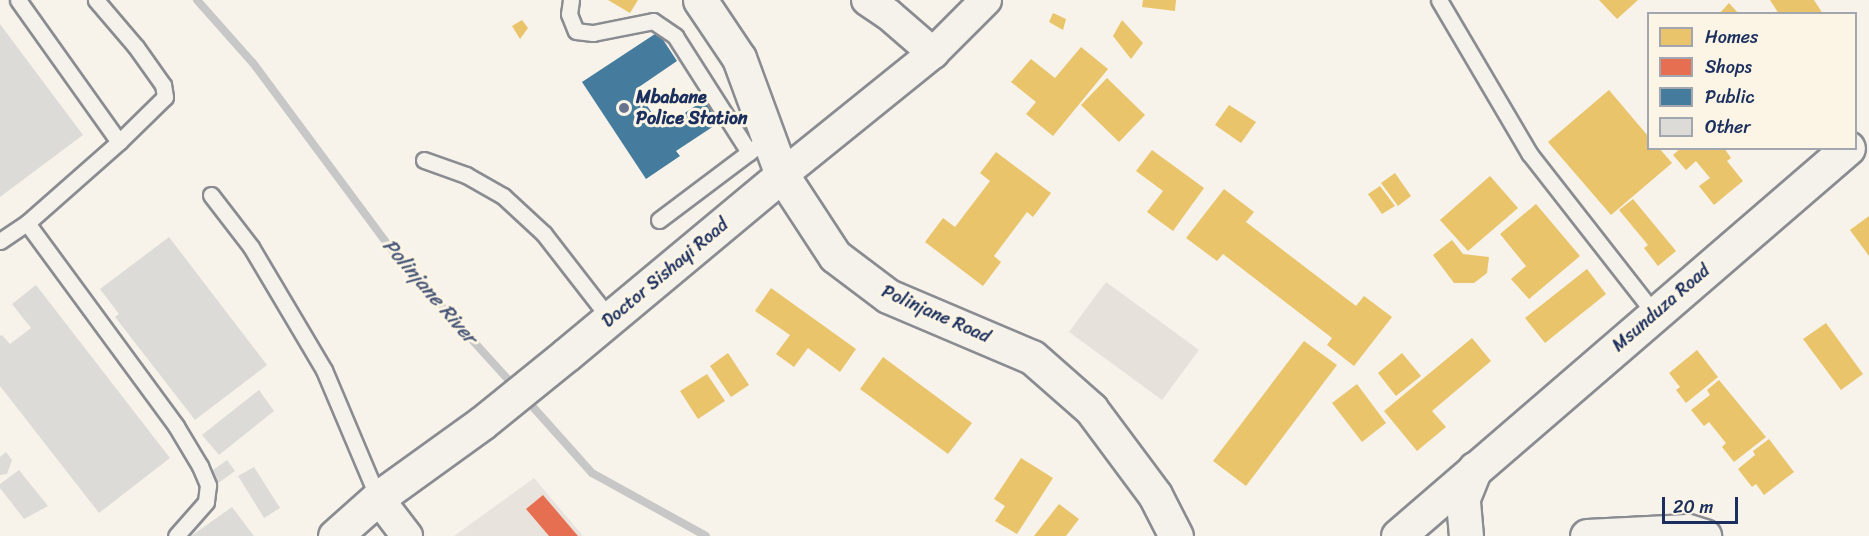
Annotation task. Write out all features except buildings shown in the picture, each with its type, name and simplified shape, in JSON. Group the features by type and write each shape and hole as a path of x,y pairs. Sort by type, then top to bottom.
{"street":[{"name":"Polinjane Road","path":"700,0 739,58 759,145 782,175 835,256 888,296 1032,357 1091,409 1155,495 1176,536"},
{"path":"867,0 888,14 933,53"},
{"name":"Doctor Sishayi Road","path":"335,536 378,498 482,423 610,319 782,175 933,53 986,0"},
{"path":"1857,141 1869,130"},
{"name":"Msunduza Road","path":"1398,536 1846,150"},
{"name":"Msunduza Road","path":"1466,536 1463,498 1475,468"},
{"path":"378,498 407,536"},
{"path":"1587,536 1688,531 1704,536"}],"lane":[{"path":"18,0 119,142"},
{"path":"0,242 27,223 119,142 165,97 163,85 136,47 96,0"},
{"path":"571,0 569,14 576,31 593,33 653,21 675,36 759,145 659,220"},
{"path":"1439,0 1529,153 1655,314"},
{"path":"424,160 466,175 503,196 544,234 610,319"},
{"path":"211,195 251,247 324,370 378,498"},
{"path":"27,223 176,426 200,466 208,484 206,502 176,536"}],"shaded area":[{"path":"1106,282 1199,350 1162,400 1069,332"},
{"path":"534,478 583,536 454,536"}],"waterway":[{"name":"Polinjane River","path":"197,0 253,63 397,257 514,386"},
{"name":"Polinjane River","path":"524,397 592,473 706,536"}],"place":[{"name":"Mbabane Police Station","path":"624,108"}]}
